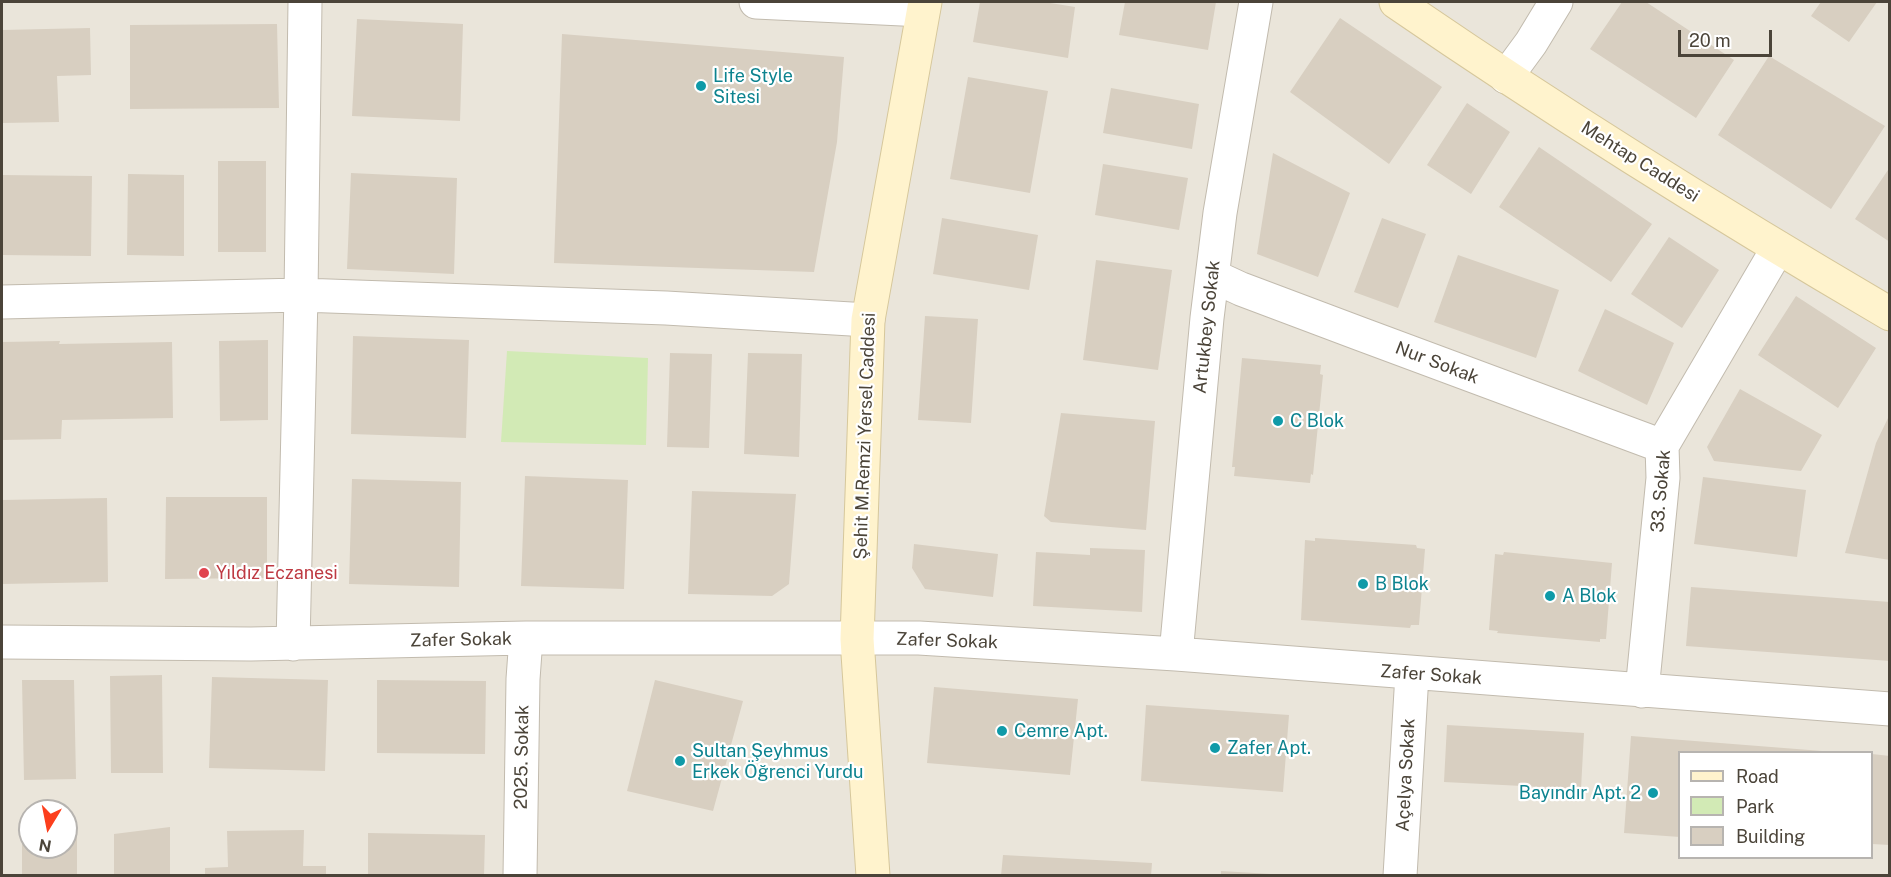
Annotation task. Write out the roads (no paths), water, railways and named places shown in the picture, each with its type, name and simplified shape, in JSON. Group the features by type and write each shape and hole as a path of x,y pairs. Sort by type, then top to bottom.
{"street":[{"path":"293,644 305,2"},
{"path":"756,2 924,6"},
{"name":"Artukbey Sokak","path":"1176,654 1207,318 1220,213 1256,2"},
{"name":"Mehtap Caddesi","path":"1396,2 1506,77 1778,248 1890,314"},
{"path":"1506,77 1531,43 1556,2"},
{"name":"Şehit M.Remzi Yersel Caddesi","path":"873,876 857,639 868,320 924,6"},
{"name":"33. Sokak","path":"1642,691 1663,478 1662,446 1778,248"},
{"name":"Nur Sokak","path":"1213,276 1241,289 1662,446"},
{"path":"2,302 301,295 666,308 868,320"},
{"name":"Zafer Sokak","path":"2,642 293,644 526,638 919,638 1176,654 1412,674 1890,709"},
{"name":"2025. Sokak","path":"520,876 523,679 526,638"},
{"name":"Açelya Sokak","path":"1400,876 1412,674"}],"place":[{"name":"Life Style Sitesi","path":"701,86"},
{"name":"C Blok","path":"1278,421"},
{"name":"Yıldız Eczanesi","path":"204,573"},
{"name":"B Blok","path":"1363,584"},
{"name":"A Blok","path":"1550,596"},
{"name":"Cemre Apt.","path":"1002,731"},
{"name":"Zafer Apt.","path":"1215,748"},
{"name":"Sultan Şeyhmus Erkek Öğrenci Yurdu","path":"680,761"},
{"name":"Bayındır Apt. 2","path":"1653,793"}]}
